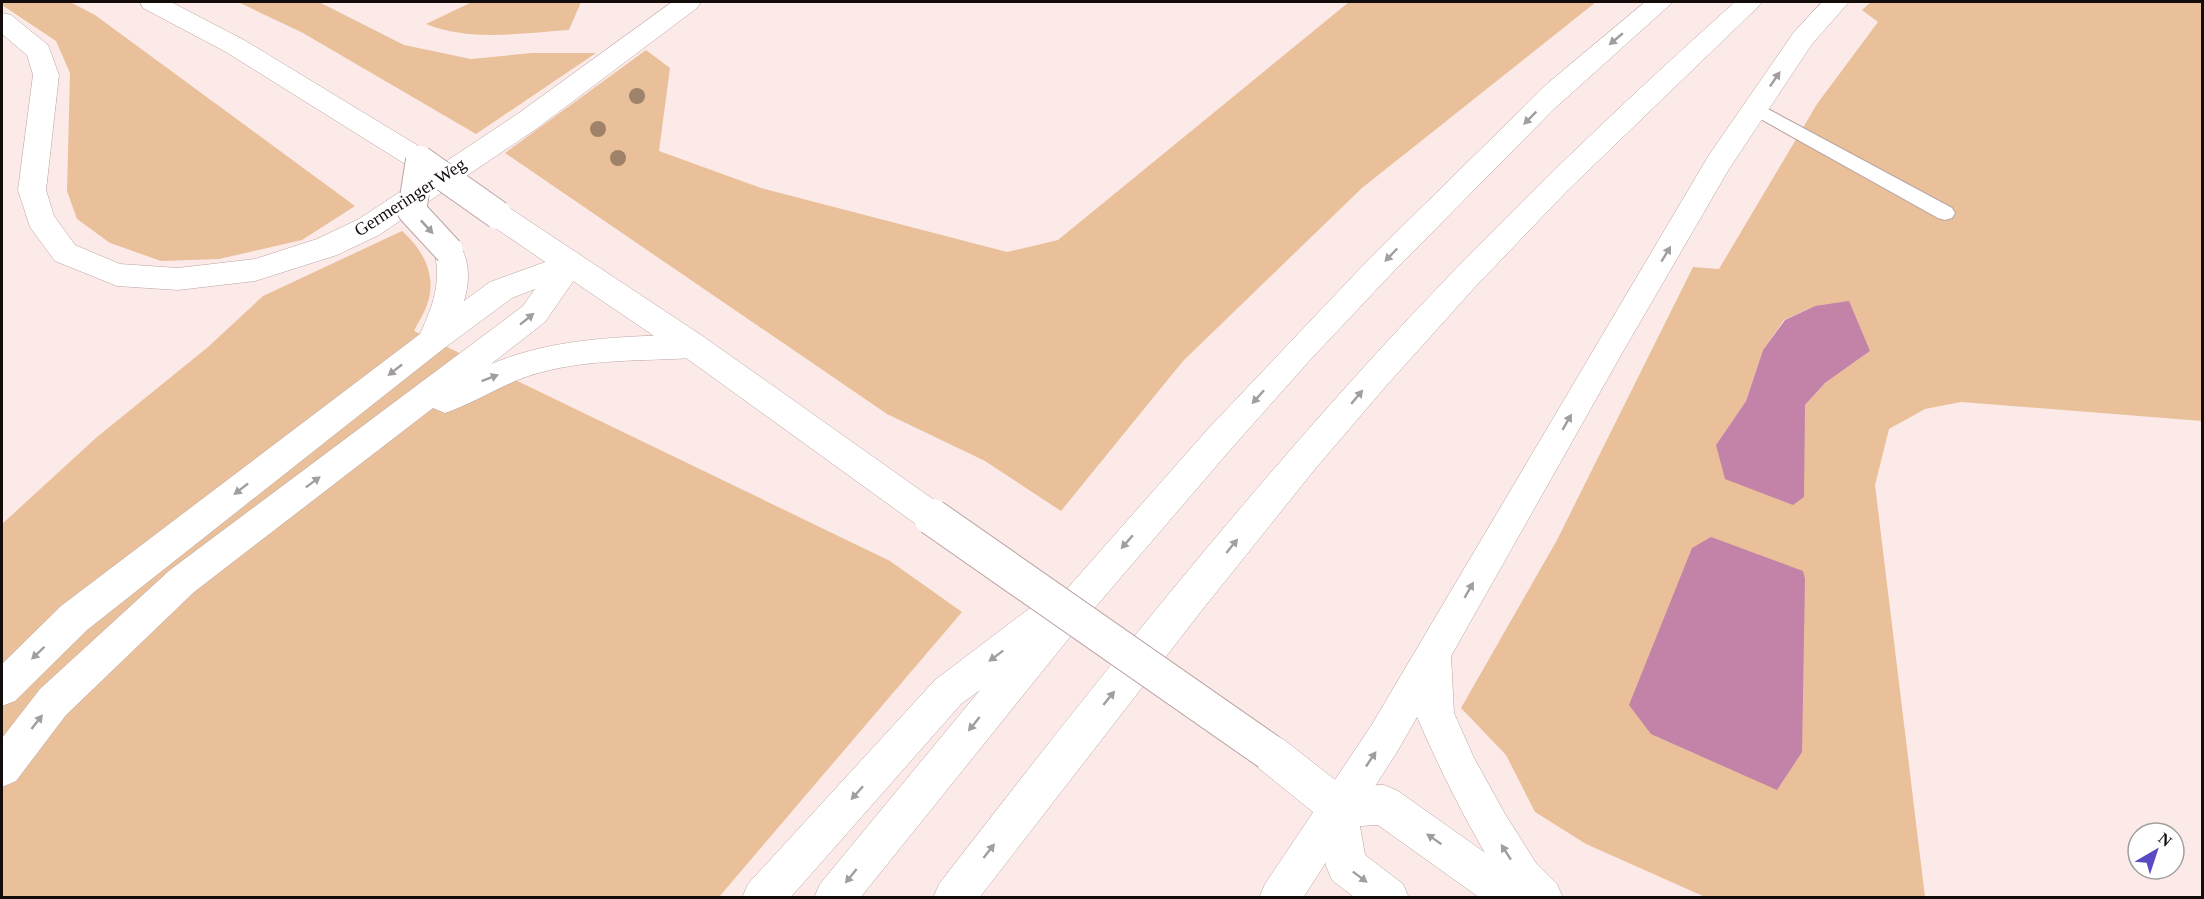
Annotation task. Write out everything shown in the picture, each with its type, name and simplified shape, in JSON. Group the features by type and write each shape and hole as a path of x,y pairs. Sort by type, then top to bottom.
{"main road":[{"path":"152,2 235,46 420,160 693,346 932,517 1269,752 1338,807 1384,805 1515,897"},
{"name":"Germeringer Weg","path":"2,21 39,51 46,75 32,190 40,219 65,253 117,275 178,279 255,270 327,247 369,227 526,122 688,2"},
{"path":"834,897 979,717 1092,582 1306,344 1410,236 1572,77 1660,2"},
{"path":"953,897 1050,772 1232,546 1373,378 1494,246 1594,145 1750,2"},
{"path":"1279,897 1384,739 1610,346 1719,162 1803,38 1836,2"},
{"path":"420,160 412,211 449,250 454,276 448,306 431,342"},
{"path":"2,689 74,618 431,342 501,290 570,264"},
{"path":"2,768 53,702 182,581 534,314 570,264"},
{"path":"381,431 482,381 542,359 577,354 693,346"},
{"path":"762,897 948,692 1092,582"},
{"path":"1433,653 1435,714 1460,771 1491,828 1522,877 1543,897"},
{"path":"1338,807 1346,866 1389,897"}],"lane":[{"path":"1755,108 1945,213"}],"shaded area":[{"path":"2,2 70,2 95,15 355,206 302,240 219,259 161,261 110,243 77,219 67,191 70,73 56,41 2,5"},
{"path":"238,2 319,2 404,45 471,59 532,53 596,53 476,134 303,33"},
{"path":"472,2 581,2 569,30 479,35 443,30 426,24"},
{"path":"1349,2 1596,2 1362,188 1183,361 1061,511 985,461 887,414 505,153 646,50 670,68 659,151 761,188 1007,252 1058,240"},
{"path":"1871,2 2202,2 2202,421 1961,402 1925,409 1889,429 1875,485 1925,897 1705,897 1586,844 1535,812 1506,755 1461,708 1557,540 1693,267 1719,269 1817,104 1878,22 1862,10","holes":["1815,306 1870,351 1825,383 1805,405 1716,445 1746,401 1763,350 1784,320"]},
{"path":"402,231 423,257 430,277 429,299 414,331 890,561 962,612 719,897 2,898 2,524 97,437 208,347 263,296"},
{"path":"1849,301 1870,351 1825,383 1805,405 1804,497 1793,505 1725,479 1716,445 1746,401 1763,350 1785,320 1815,306"},
{"path":"1711,537 1803,571 1805,579 1802,752 1777,790 1651,734 1629,705 1692,548"}]}
